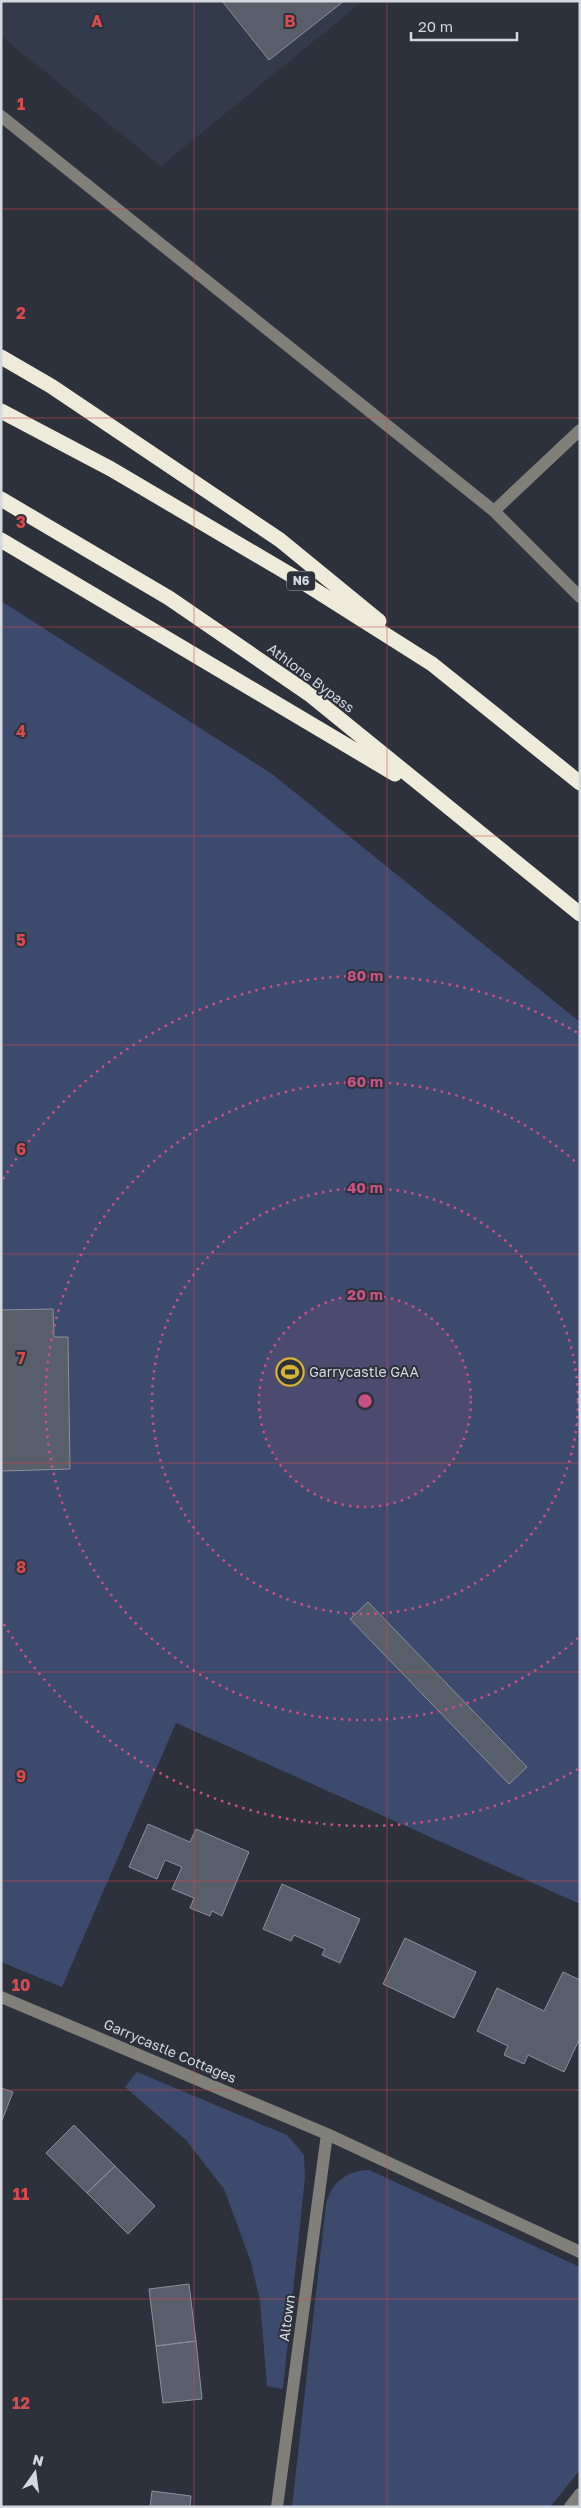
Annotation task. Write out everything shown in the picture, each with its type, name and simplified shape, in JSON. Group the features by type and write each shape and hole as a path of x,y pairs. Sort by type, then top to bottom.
{"highway":[{"name":"N6","path":"1,357 51,386 280,540 580,783"},
{"name":"N6","path":"1,411 111,468 296,578 432,664"},
{"name":"Athlone Bypass","path":"1,499 169,598 292,683 580,914"},
{"path":"1,540 319,731 434,796"}],"street":[{"path":"1,116 494,511 580,596"},
{"path":"494,511 580,430"},
{"name":"Garrycastle Cottages","path":"1,1997 327,2134 580,2252"},
{"name":"Altown","path":"277,2507 327,2134"},
{"path":"570,2507 580,2494"}],"shaded area":[{"path":"1,1 363,1 161,166 1,36"},
{"name":"Garrycastle GAA","path":"1,601 272,774 580,1022 580,1904 176,1723 62,1987 1,1962"},
{"path":"137,2072 287,2135 304,2155 305,2177 283,2389 267,2386 260,2301 251,2262 224,2189 186,2140 125,2087"},
{"path":"369,2170 580,2267 580,2470 550,2507 292,2507 326,2204 332,2190 341,2179 353,2173"}],"building":[{"path":"222,1 344,1 269,60"},
{"path":"53,1309 54,1337 68,1337 70,1469 1,1471 1,1310"},
{"path":"368,1602 527,1767 509,1784 350,1619"},
{"path":"148,1824 190,1842 196,1829 249,1852 222,1916 212,1911 210,1916 190,1908 194,1898 172,1889 182,1867 165,1860 157,1879 129,1867"},
{"path":"282,1884 360,1919 340,1963 322,1955 325,1949 294,1935 291,1941 263,1929"},
{"path":"405,1938 476,1972 454,2018 383,1984"},
{"path":"563,1972 580,1980 580,2038 564,2072 528,2055 524,2064 504,2055 508,2046 477,2031 497,1988 544,2011"},
{"path":"1,2088 13,2092 1,2123"},
{"path":"74,2125 115,2166 87,2193 46,2153"},
{"path":"115,2166 155,2206 128,2234 87,2193"},
{"path":"189,2284 196,2341 156,2346 149,2289"},
{"path":"196,2341 202,2399 163,2403 156,2346"},
{"path":"152,2491 191,2496 190,2507 150,2507"}],"place":[{"name":"Garrycastle GAA","path":"290,1372"}]}
